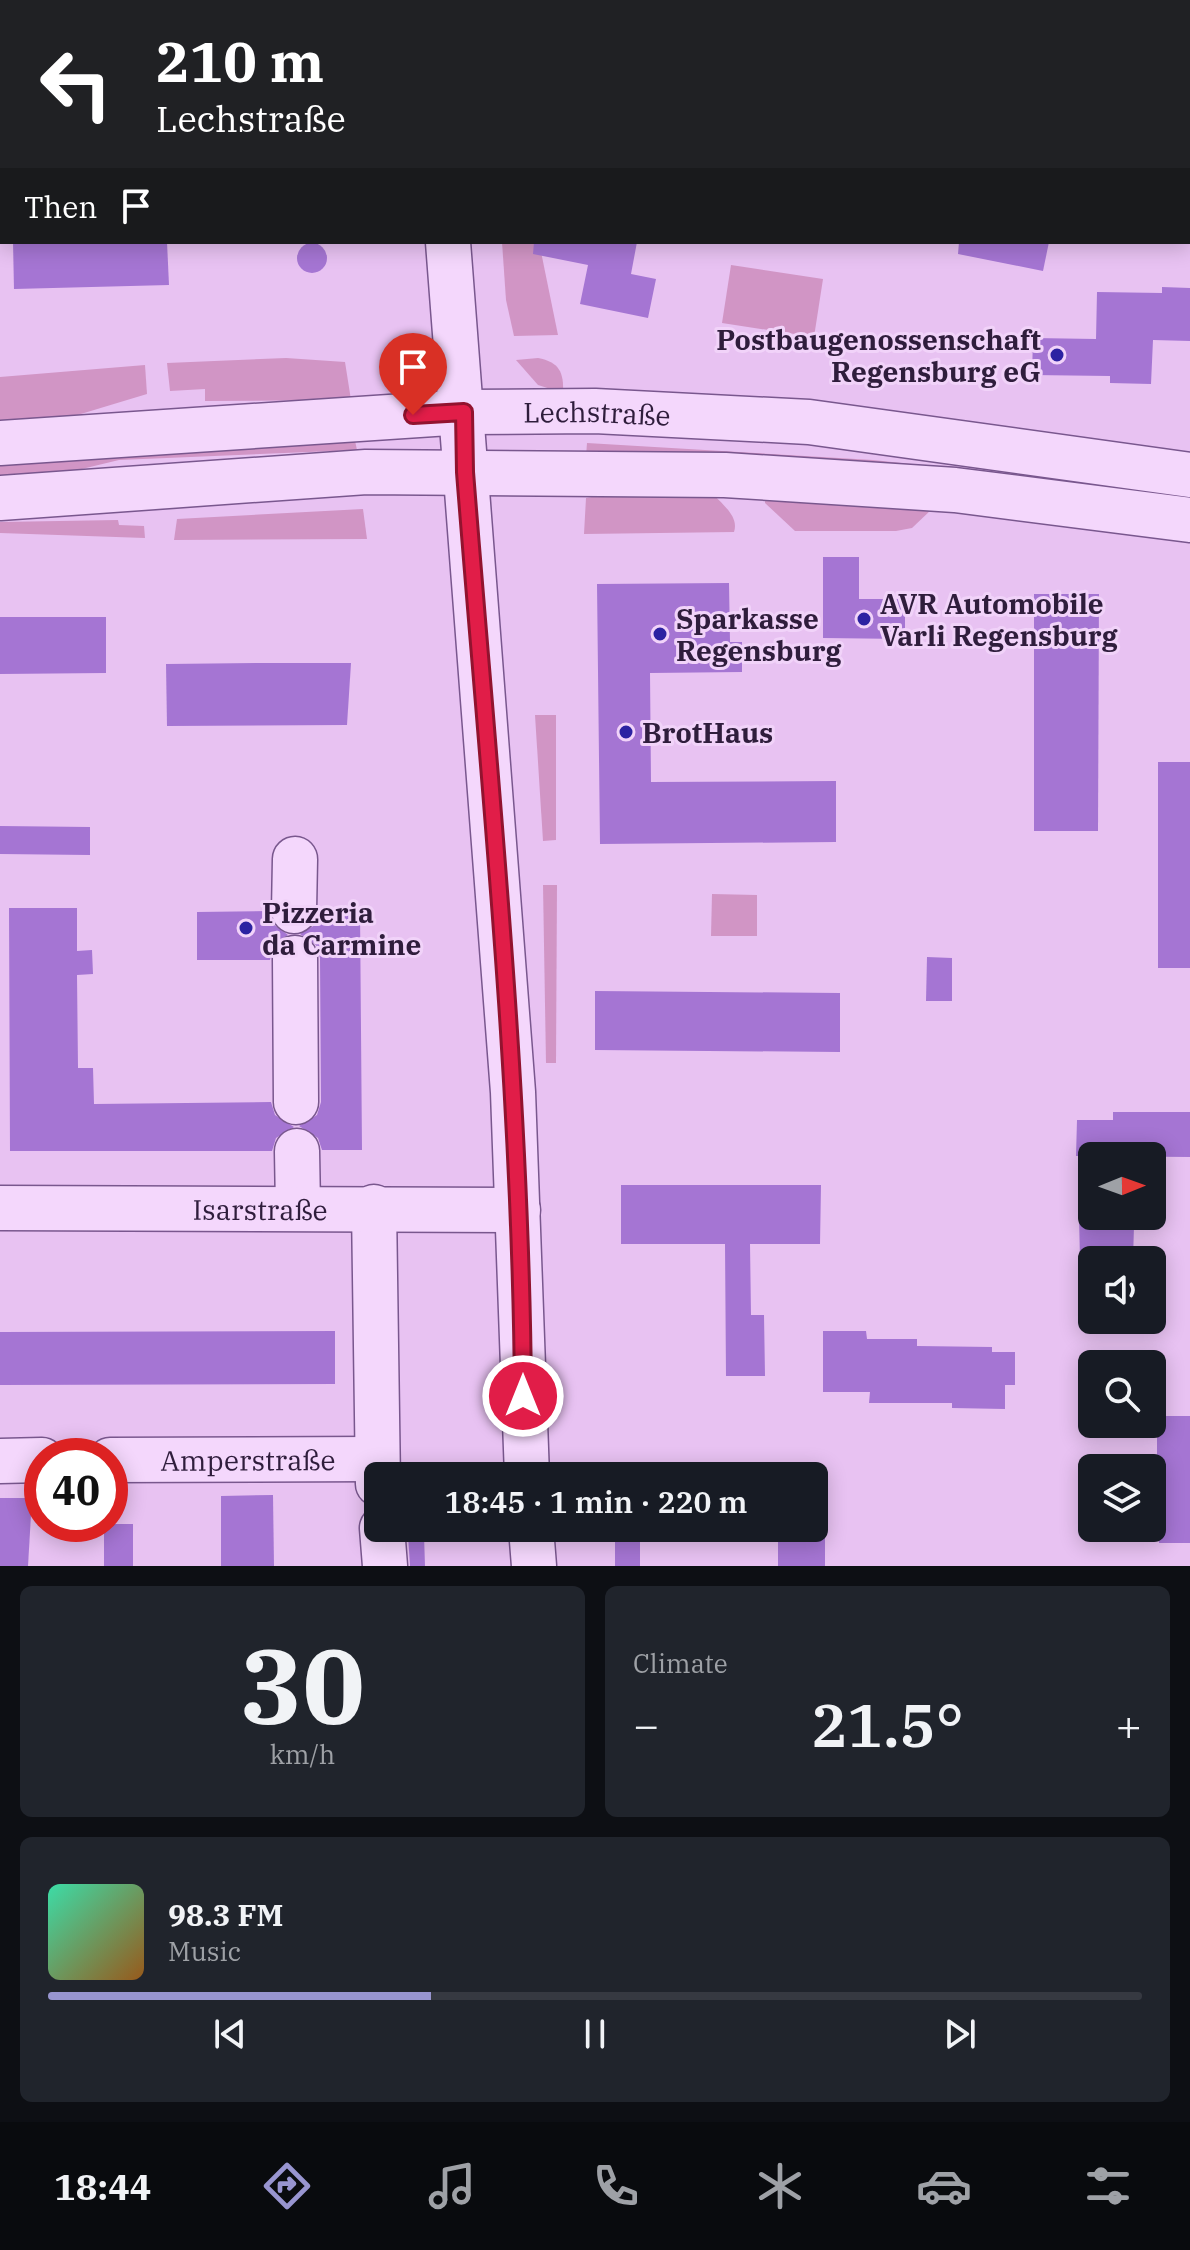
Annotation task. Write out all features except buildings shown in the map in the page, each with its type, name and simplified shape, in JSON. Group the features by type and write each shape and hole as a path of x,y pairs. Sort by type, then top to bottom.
{"street":[{"path":"448,244 464,412 465,472 513,1092 527,1462"},
{"name":"Lechstraße","path":"0,443 464,412 595,411 809,422 1190,475"},
{"path":"0,498 342,473 725,475 840,480 955,490 1190,520"},
{"path":"294,911 295,859"},
{"path":"295,958 296,1102"},
{"path":"297,1151 298,1208"},
{"name":"Isarstraße","path":"0,1208 374,1207 518,1210"},
{"name":"Amperstraße","path":"374,1207 377,1462"},
{"path":"0,1461 24,1460"},
{"name":"Amperstraße","path":"128,1461 364,1470"},
{"path":"383,1542 385,1566"},
{"path":"532,1542 534,1566"}],"shaded area":[{"path":"502,244 539,244 558,335 514,336 506,300"},
{"path":"731,265 823,279 814,337 722,323"},
{"path":"286,358 345,362 351,400 205,401 205,389 170,391 167,363"},
{"path":"538,358 551,362 559,369 563,393 538,385 516,360"},
{"path":"145,365 147,394 51,423 0,428 0,377"},
{"path":"354,436 357,450 119,460 57,475 0,480 0,465"},
{"path":"587,443 873,460 1176,492 1176,495 1152,496 586,456"},
{"path":"602,495 714,495 733,517 734,532 584,534 586,498"},
{"path":"765,497 932,509 912,528 896,531 795,531 765,503"},
{"path":"363,509 367,539 174,540 177,519"},
{"path":"118,520 119,525 144,526 145,538 0,533 0,522"},
{"path":"535,715 556,715 556,840 543,841"},
{"path":"543,885 557,885 556,1063 546,1063"},
{"path":"712,894 757,895 757,936 711,936"}],"place":[{"name":"Postbaugenossenschaft Regensburg eG","path":"1057,355"},
{"name":"AVR Automobile Varli Regensburg","path":"864,619"},
{"name":"Sparkasse Regensburg","path":"660,634"},
{"name":"BrotHaus","path":"626,732"},
{"name":"Pizzeria da Carmine","path":"246,928"}],"route":[{"path":"413,415 464,412 465,472 513,1092 522,1269 523,1396"}]}
